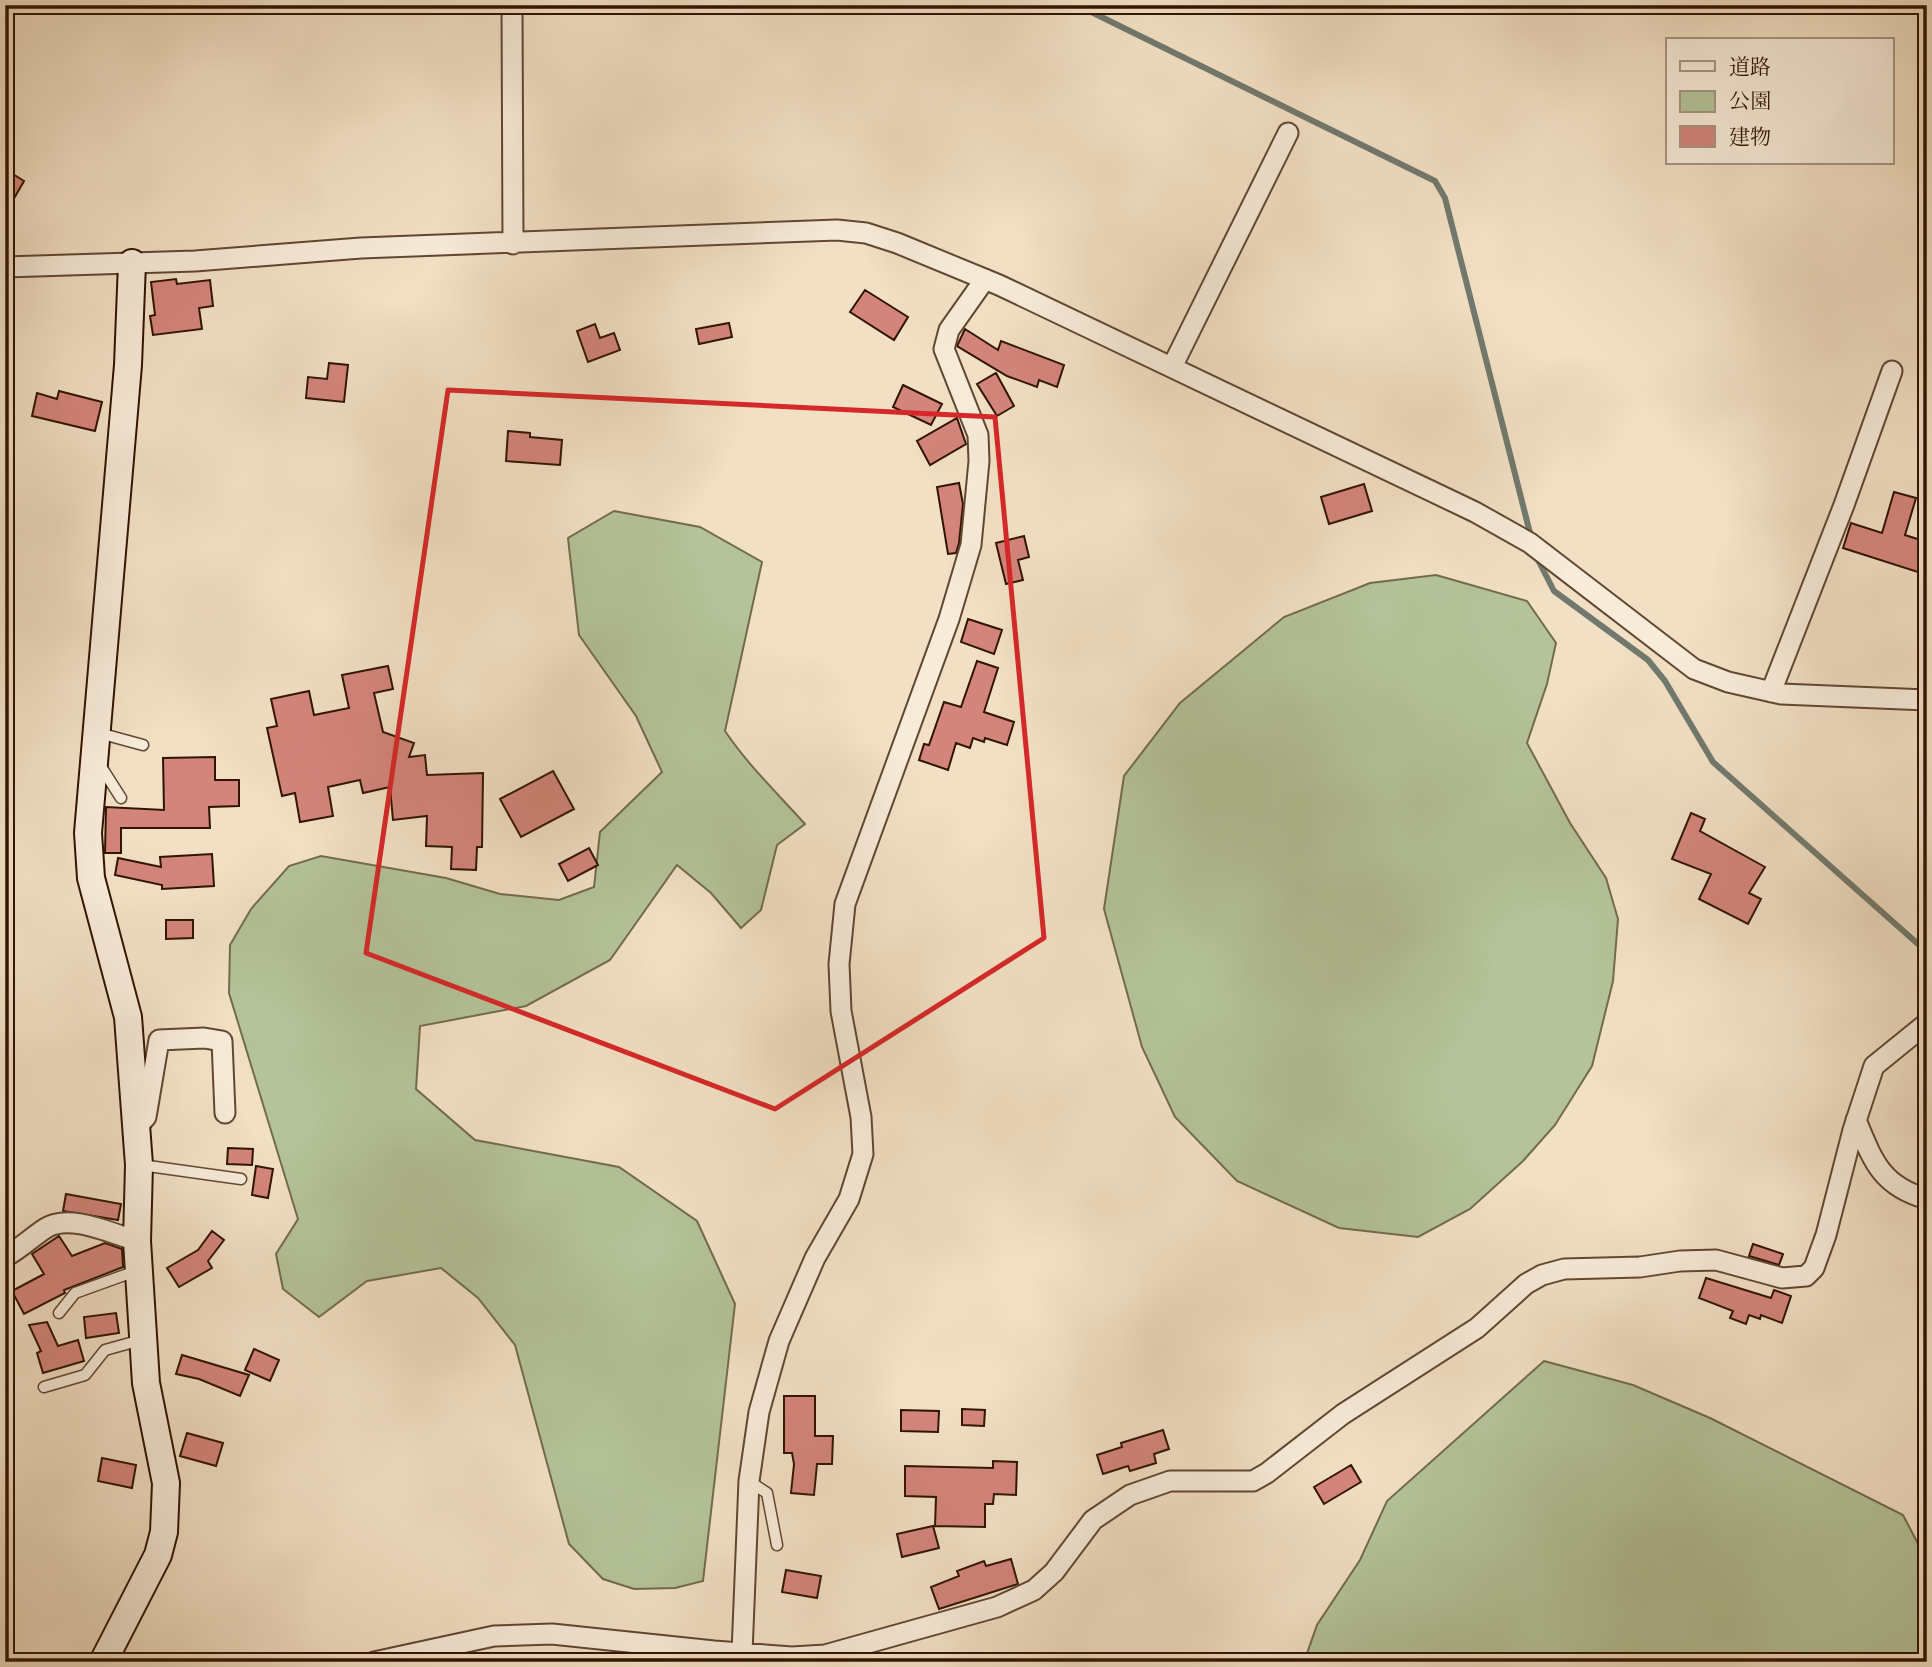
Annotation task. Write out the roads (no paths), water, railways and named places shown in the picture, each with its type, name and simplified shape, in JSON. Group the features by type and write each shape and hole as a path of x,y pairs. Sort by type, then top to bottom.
{"street":[{"path":"512,5 513,244"},
{"path":"1172,367 1288,133"},
{"path":"5,267 132,263 361,248 837,230 866,233 985,279 1475,512 1530,543 1694,669 1728,682 1771,692 1927,700"},
{"path":"103,1662 158,1555 164,1532 166,1483 146,1383 137,1241 139,1165 128,1017 91,878 88,833 128,365 132,263"},
{"path":"742,1653 749,1481 759,1412 779,1341 815,1258 849,1199 863,1154 861,1117 841,1011 839,964 845,904 949,619 971,545 979,461 978,435 944,349 949,330 985,279"},
{"path":"1771,692 1844,505 1892,371"},
{"path":"374,1662 494,1636 552,1634 792,1657 825,1655 997,1607 1034,1590 1054,1572 1094,1520 1130,1495 1170,1480 1253,1480 1267,1473 1343,1415 1477,1328 1526,1284 1542,1275 1564,1269 1716,1260 1737,1263 1782,1278 1806,1276 1814,1268 1826,1235 1856,1120 1874,1066 1927,1023"},
{"path":"136,1128 146,1116 159,1040 204,1038 222,1041 225,1113"},
{"path":"1856,1120 1875,1164 1888,1180 1898,1189 1927,1199"},
{"path":"5,1257 48,1227 60,1223 84,1226 137,1241"}],"lane":[{"path":"121,798 95,744 143,745"},
{"path":"139,1165 241,1179"},
{"path":"59,1313 75,1293 140,1270"},
{"path":"44,1387 91,1371 105,1350 145,1339"},
{"path":"749,1481 767,1493 777,1545"}],"waterway":[{"path":"1077,5 1435,181 1445,198 1531,537"},
{"path":"1535,554 1554,591 1648,660 1665,681 1713,762 1927,952"}]}
